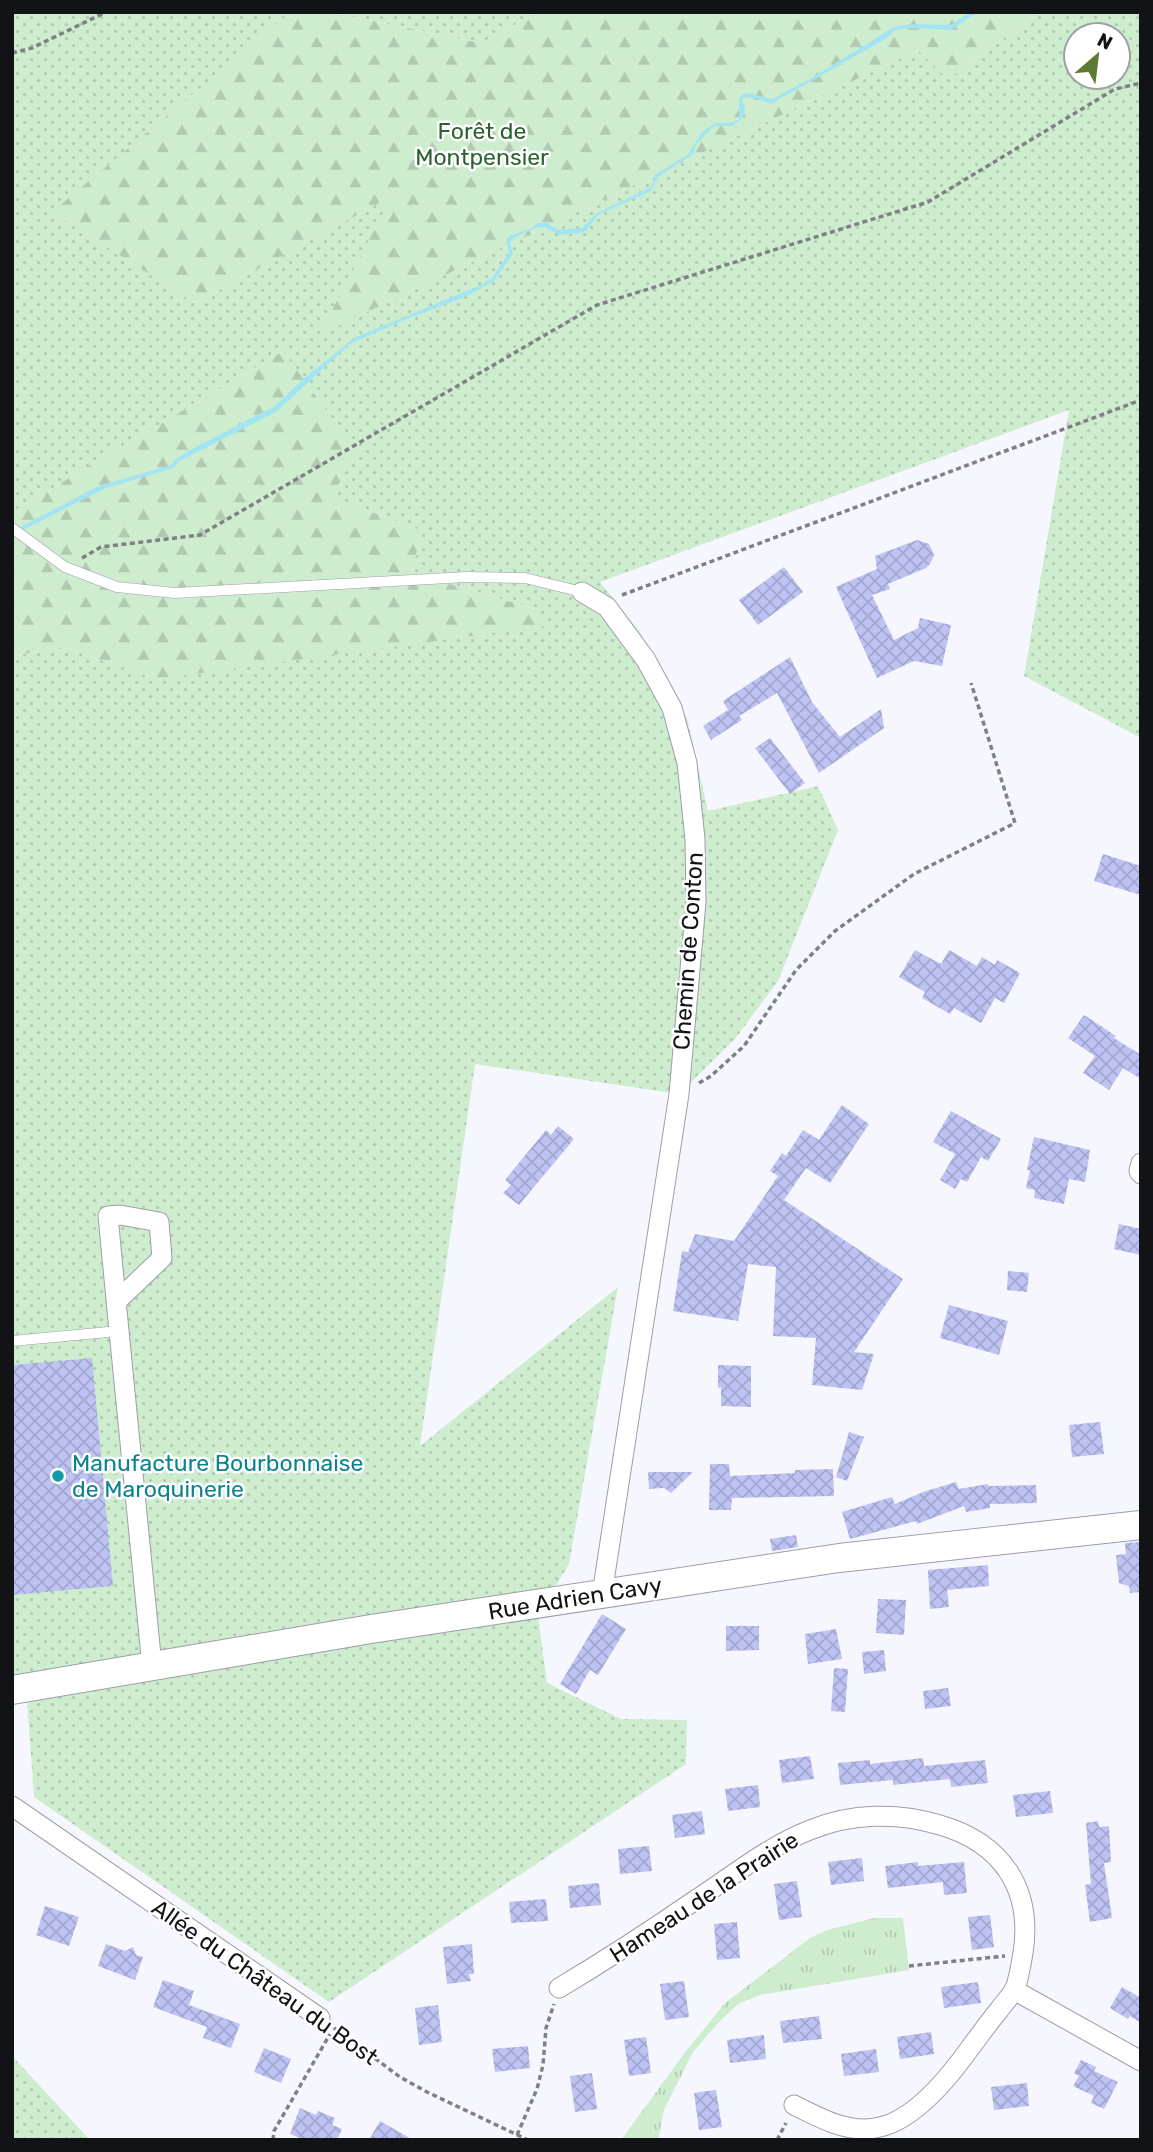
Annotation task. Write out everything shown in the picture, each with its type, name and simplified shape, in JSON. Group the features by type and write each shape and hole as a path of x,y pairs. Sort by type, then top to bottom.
{"main road":[{"name":"Rue Adrien Cavy","path":"12,1690 839,1558 1141,1525"}],"street":[{"name":"Chemin de Conton","path":"582,592 607,607 646,660 672,708 687,763 695,839 696,902 679,1094 602,1594"},
{"path":"1141,1163 1141,1174"},
{"path":"117,1302 152,1666"},
{"name":"Allée du Château du Bost","path":"12,1806 327,2023"},
{"name":"Hameau de la Prairie","path":"559,1988 638,1940 776,1846 811,1829 845,1819 874,1816 909,1818 960,1831 980,1843 998,1857 1021,1896 1026,1933 1014,1990 956,2068 903,2117 880,2127 859,2129 829,2123 794,2105"},
{"path":"1014,1990 1141,2061"}],"lane":[{"name":"Chemin de Conton","path":"12,528 65,567 117,587 175,593 466,577 525,578 582,592"},
{"path":"12,1341 119,1331"}],"path":[{"path":"12,53 32,48 106,12"},
{"path":"65,567 101,547 200,535 597,305 928,202 1115,89 1141,83"},
{"path":"607,607 620,596 1141,400"},
{"path":"679,1094 711,1076 744,1046 796,970 835,931 914,874 1015,823 971,683"},
{"path":"909,1966 1023,1954"},
{"path":"517,2135 537,2089 543,2065 546,2028 559,1988"},
{"path":"273,2140 274,2131 327,2023"},
{"name":"Allée du Château du Bost","path":"327,2023 400,2077 528,2140"}],"green space":[{"path":"12,12 291,12 53,212 195,303 393,195 320,334 918,50 948,79 1040,12 1141,12 1141,738 1024,676 1069,410 600,582 640,632 687,718 708,811 818,786 838,830 778,981 735,1039 679,1094 475,1064 420,1446 618,1287 569,1564 538,1616 547,1683 621,1719 687,1720 686,1764 329,2002 34,1797 27,1701 12,1704 12,656 63,647 157,679 539,610 412,573 420,530 331,497 283,351 12,512"},
{"name":"Forêt de Montpensier","path":"291,12 329,12 481,43 539,12 1040,12 948,79 918,50 319,335 392,196 195,303 52,212"},
{"path":"329,12 539,12 481,43"},
{"path":"283,351 357,452 331,497 421,530 412,573 539,610 545,626 157,679 63,647 12,656 12,512"},
{"path":"874,1918 903,1918 909,1970 760,1995 738,2004 693,2052 664,2110 658,2140 621,2140 725,2003 810,1938 827,1930"},
{"path":"12,2056 90,2140 12,2140"}],"water":[{"path":"970,12 978,12 951,30 895,30 887,38 771,104 744,97 743,118 732,126 715,126 696,145 693,154 658,177 651,191 598,215 585,232 560,235 538,227 515,237 510,242 513,254 494,281 467,296 350,344 276,412 180,461 174,468 106,488 21,531 22,526 99,486 171,465 190,450 275,406 354,338 483,284 492,278 509,253 506,240 509,236 530,229 538,223 547,223 558,230 582,228 597,213 651,187 655,175 688,154 702,132 715,123 731,123 739,119 739,100 742,94 772,99 894,27 911,24 951,25"}],"building":[{"path":"917,540 929,544 934,555 930,564 888,584 890,589 872,595 894,640 918,628 920,618 951,625 942,666 914,661 877,678 836,587 877,569 875,556"},
{"path":"784,567 803,592 758,625 739,600"},
{"path":"790,657 812,702 840,737 881,709 884,728 819,773 777,693 739,716 742,720 711,740 703,726 728,710 723,701"},
{"path":"770,738 805,783 790,794 755,748"},
{"path":"1103,854 1141,866 1141,895 1094,881"},
{"path":"915,950 941,964 949,950 977,966 982,957 995,965 997,960 1020,973 1004,1003 995,998 981,1023 954,1008 950,1014 922,998 925,992 899,977"},
{"path":"1084,1015 1141,1055 1141,1079 1123,1068 1109,1090 1083,1073 1095,1056 1068,1038"},
{"path":"842,1105 869,1124 830,1183 806,1168 784,1200 903,1279 854,1352 874,1354 862,1390 812,1385 816,1338 773,1336 776,1267 748,1264 738,1321 673,1311 682,1251 688,1252 695,1234 734,1241 778,1176 770,1171 782,1153 786,1156 803,1130 819,1140"},
{"path":"951,1111 1001,1139 988,1161 981,1157 967,1182 961,1179 955,1189 940,1180 955,1154 933,1142"},
{"path":"558,1126 574,1139 519,1205 503,1193 511,1185 505,1180 546,1130 551,1135"},
{"path":"1034,1137 1090,1150 1085,1182 1069,1179 1064,1204 1034,1198 1035,1190 1026,1188"},
{"path":"1119,1224 1141,1229 1141,1255 1114,1249"},
{"path":"1008,1271 1029,1273 1027,1292 1007,1290"},
{"path":"949,1305 1008,1321 999,1355 940,1338"},
{"name":"Manufacture Bourbonnaise de Maroquinerie","path":"92,1358 113,1586 12,1595 12,1365"},
{"path":"718,1365 751,1366 751,1407 721,1406"},
{"path":"1100,1422 1104,1454 1072,1457 1069,1425"},
{"path":"849,1432 864,1437 847,1481 836,1477"},
{"path":"710,1464 729,1464 730,1476 833,1469 834,1496 732,1498 731,1510 709,1510"},
{"path":"648,1472 693,1472 671,1493 664,1488 649,1489"},
{"path":"956,1482 959,1489 988,1484 1036,1485 1037,1503 990,1504 990,1508 966,1512 964,1506 917,1524 916,1521 850,1539 842,1512 892,1497 895,1504"},
{"path":"796,1535 798,1547 772,1551 770,1539"},
{"path":"1141,1542 1141,1592 1130,1593 1129,1586 1119,1583 1116,1555 1126,1554 1125,1543"},
{"path":"988,1565 989,1586 947,1590 949,1607 930,1609 928,1570"},
{"path":"878,1599 906,1600 904,1635 876,1633"},
{"path":"602,1614 626,1629 598,1675 590,1670 576,1694 560,1684"},
{"path":"726,1626 759,1626 759,1650 726,1651"},
{"path":"836,1629 842,1659 808,1664 805,1634"},
{"path":"884,1650 886,1671 864,1674 862,1652"},
{"path":"834,1668 848,1669 845,1712 831,1711"},
{"path":"948,1688 951,1706 925,1709 923,1691"},
{"path":"810,1756 814,1779 782,1783 779,1760"},
{"path":"923,1758 924,1766 985,1760 988,1783 951,1787 950,1779 893,1785 893,1780 840,1785 838,1763 870,1760 870,1764"},
{"path":"758,1785 760,1807 728,1811 725,1789"},
{"path":"1050,1791 1053,1813 1016,1817 1013,1795"},
{"path":"702,1811 705,1834 675,1838 672,1815"},
{"path":"1098,1821 1099,1827 1109,1826 1111,1862 1104,1863 1112,1918 1090,1922 1085,1885 1091,1884 1086,1823"},
{"path":"649,1846 652,1871 620,1874 618,1849"},
{"path":"862,1858 864,1881 831,1885 828,1862"},
{"path":"918,1862 918,1866 964,1862 967,1893 944,1895 943,1882 888,1888 885,1866"},
{"path":"797,1881 802,1917 779,1920 774,1884"},
{"path":"599,1883 601,1905 570,1908 568,1886"},
{"path":"546,1899 548,1921 511,1923 509,1902"},
{"path":"45,1906 79,1917 69,1946 36,1935"},
{"path":"990,1915 994,1947 972,1950 968,1917"},
{"path":"737,1922 740,1958 717,1960 714,1924"},
{"path":"106,1944 125,1951 133,1947 136,1955 143,1957 135,1980 98,1966"},
{"path":"472,1944 474,1974 469,1974 471,1981 447,1984 443,1947"},
{"path":"163,1980 194,1991 189,2005 240,2024 231,2048 203,2038 207,2027 153,2007"},
{"path":"684,1981 689,2017 665,2020 660,1984"},
{"path":"978,1982 981,2003 944,2008 941,1987"},
{"path":"1122,1987 1141,1998 1141,2023 1110,2008"},
{"path":"438,2005 442,2042 419,2045 415,2008"},
{"path":"819,2016 822,2039 783,2043 780,2021"},
{"path":"931,2032 934,2054 900,2059 897,2037"},
{"path":"764,2035 766,2059 730,2063 727,2040"},
{"path":"646,2037 651,2073 629,2076 624,2040"},
{"path":"528,2046 530,2068 495,2072 492,2049"},
{"path":"264,2048 291,2059 281,2083 254,2072"},
{"path":"876,2049 879,2072 844,2076 841,2054"},
{"path":"1081,2060 1096,2067 1094,2071 1118,2082 1104,2109 1091,2103 1094,2096 1073,2086 1079,2076 1074,2073"},
{"path":"592,2073 597,2109 575,2112 570,2076"},
{"path":"1027,2083 1029,2106 994,2110 991,2087"},
{"path":"716,2090 722,2127 699,2130 694,2093"},
{"path":"300,2108 316,2115 318,2111 335,2118 332,2125 342,2129 337,2140 305,2140 290,2134"},
{"path":"380,2121 413,2140 369,2140"}],"place":[{"name":"Manufacture Bourbonnaise de Maroquinerie","path":"58,1476"}]}
